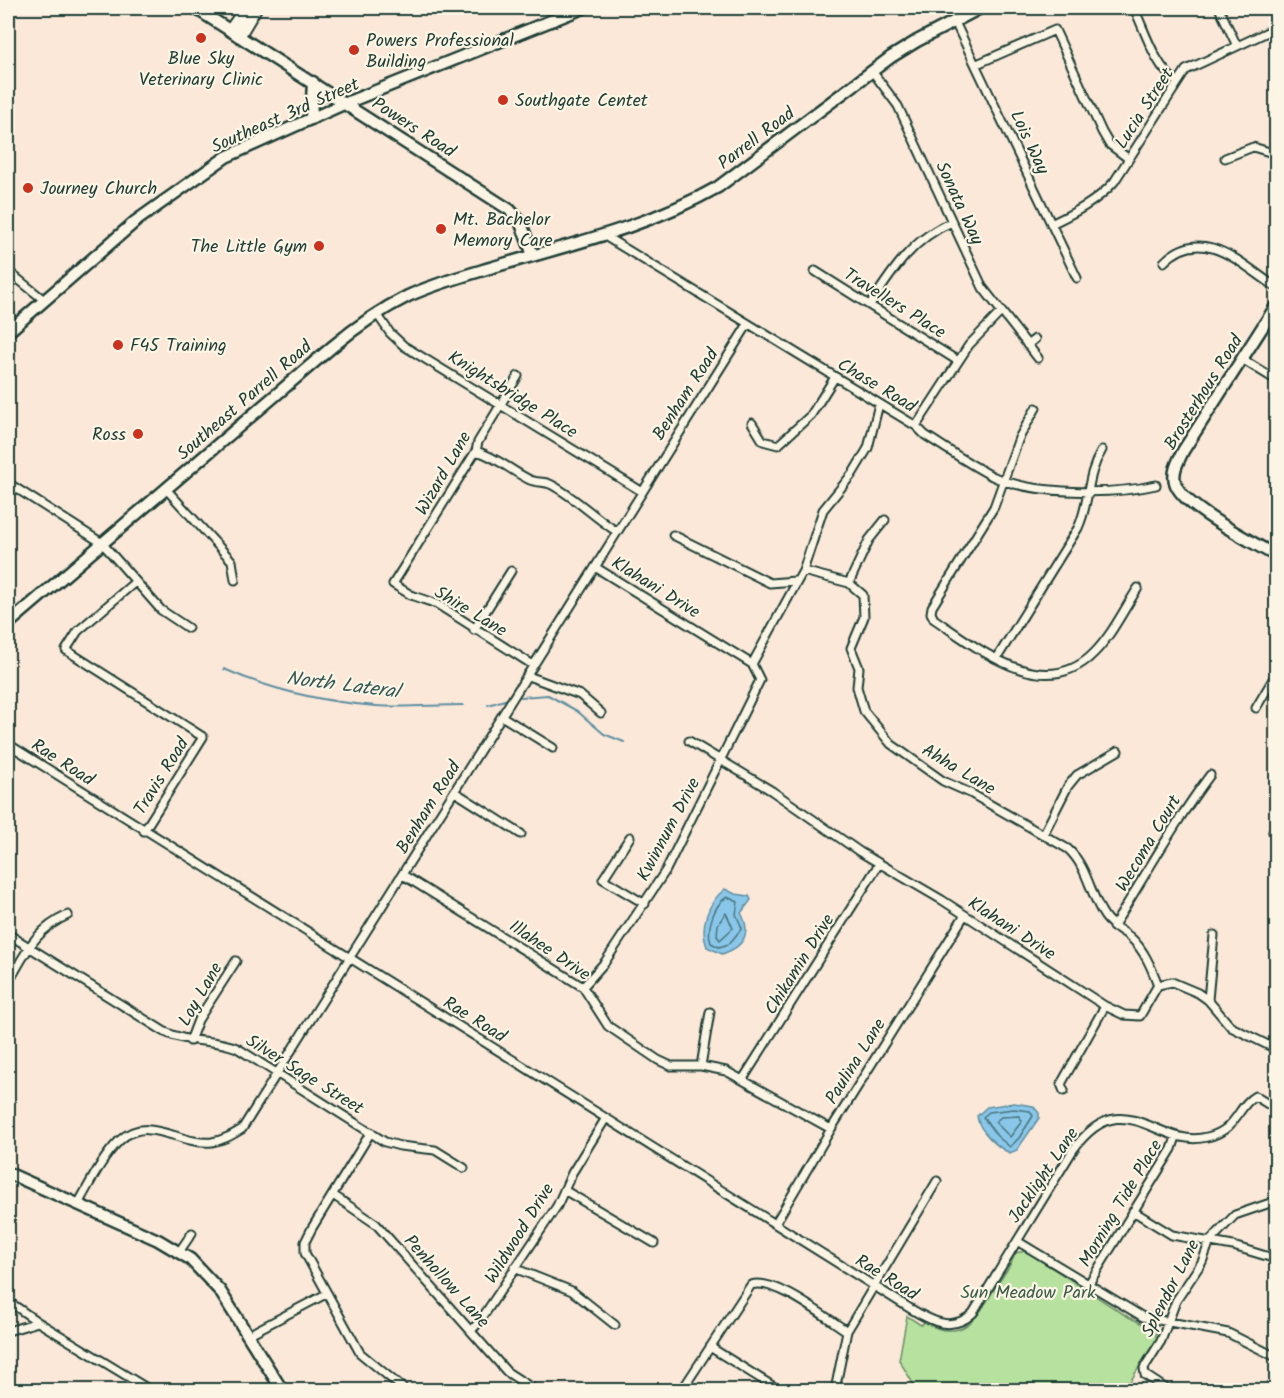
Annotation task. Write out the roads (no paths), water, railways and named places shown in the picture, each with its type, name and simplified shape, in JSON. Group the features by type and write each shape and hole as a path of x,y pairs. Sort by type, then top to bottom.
{"highway":[{"path":"235,33 246,8"},
{"path":"235,33 255,8"}],"street":[{"name":"Powers Road","path":"195,8 510,210 520,221 533,255"},
{"name":"Southeast 3rd Street","path":"8,332 136,221 226,157 346,103 583,8"},
{"name":"Parrell Road","path":"533,255 672,212 718,187 872,71 917,40 980,8"},
{"path":"1134,8 1161,64 1169,76 1177,82"},
{"path":"1219,8 1237,46"},
{"name":"Lois Way","path":"954,20 977,64 1077,278"},
{"name":"Lucia Street","path":"1052,224 1083,209 1101,196 1129,159 1177,82 1195,64 1276,28"},
{"path":"977,64 1055,30 1102,132 1117,152 1129,159"},
{"name":"Sonata Way","path":"872,71 898,106 983,288 1038,358"},
{"path":"311,119 313,82"},
{"path":"1225,158 1253,147 1276,154"},
{"path":"870,305 895,266 911,248 929,234 952,222"},
{"name":"Chase Road","path":"603,235 916,426 935,441 1003,480 1018,484 1087,491 1129,491 1156,485"},
{"path":"1164,262 1174,252 1192,243 1216,248 1276,287"},
{"name":"Southeast Parrell Road","path":"8,624 332,347 376,314 429,288 533,255"},
{"path":"8,271 44,300"},
{"name":"Travellers Place","path":"815,271 958,361"},
{"name":"Brosterhous Road","path":"1276,306 1183,451 1175,471 1174,481 1193,505 1276,556"},
{"path":"916,426 958,361 984,326 1001,312"},
{"name":"Knightsbridge Place","path":"376,314 390,333 404,346 641,491"},
{"name":"Benham Road","path":"78,1204 107,1156 128,1134 143,1128 210,1142 226,1139 242,1129 351,959 641,491 748,324"},
{"path":"1027,345 1035,339"},
{"path":"1242,359 1276,380"},
{"name":"Wizard Lane","path":"393,584 477,451 478,442 518,376"},
{"path":"752,423 762,441 778,445 811,415 835,377"},
{"path":"752,664 795,581 803,571 822,510 853,473 868,448 879,404"},
{"path":"1036,408 1022,432 994,507 935,601 931,613 933,619 1023,672 1038,675 1055,674 1073,667 1093,654 1138,588"},
{"path":"997,658 1078,528 1086,507 1092,467 1102,450"},
{"path":"477,451 490,455 531,481 549,483 582,504 590,514 616,531"},
{"path":"8,483 102,543 161,610 188,628"},
{"path":"166,489 232,561 235,580"},
{"path":"803,571 849,583 869,540 885,520"},
{"path":"673,535 770,583 795,581"},
{"name":"Klahani Drive","path":"595,567 752,664 760,675"},
{"path":"474,630 511,571"},
{"name":"Travis Road","path":"135,582 78,631 66,650 203,737 144,831"},
{"name":"Ahha Lane","path":"849,583 863,595 865,604 864,617 851,648 859,668 859,697 876,728 923,769 1077,857 1104,916 1113,927 1131,937 1141,950 1158,985"},
{"name":"Shire Lane","path":"393,584 411,595 437,604 474,630 533,665"},
{"path":"1256,708 1276,674"},
{"path":"528,675 580,695 602,713"},
{"name":"Kwinnum Drive","path":"583,987 645,904 682,841 757,687 760,675"},
{"path":"503,717 553,748"},
{"name":"Klahani Drive","path":"688,741 772,791 879,864 942,900 1105,1006 1124,1015 1140,1016 1158,985"},
{"name":"Rae Road","path":"8,744 927,1319"},
{"path":"1042,835 1072,780 1118,751"},
{"name":"Wecoma Court","path":"1113,927 1172,834 1180,814 1210,775"},
{"path":"455,792 521,834"},
{"path":"630,837 603,879 645,904"},
{"name":"Chikamin Drive","path":"743,1080 879,864"},
{"name":"Illahee Drive","path":"403,875 583,987 608,1026 658,1060 671,1066 701,1066 726,1071 831,1129"},
{"path":"8,983 48,924 68,915"},
{"name":"Paulina Lane","path":"775,1224 831,1129 964,916"},
{"name":"Silver Sage Street","path":"8,934 165,1032 190,1041 222,1042 371,1132 400,1146 435,1150 464,1168"},
{"path":"1209,1000 1214,935"},
{"name":"Loy Lane","path":"190,1041 198,1020 236,961"},
{"path":"1158,985 1166,981 1172,982 1209,1000 1231,1027 1276,1049"},
{"path":"1064,1091 1061,1084 1105,1006"},
{"path":"701,1066 710,1012"},
{"name":"Jacklight Lane","path":"927,1319 951,1325 967,1319 1074,1150 1093,1128 1113,1120 1126,1119 1142,1121 1176,1137 1205,1138 1218,1134 1230,1126 1255,1096 1276,1109"},
{"name":"Wildwood Drive","path":"471,1330 480,1321 557,1206 606,1118"},
{"path":"371,1132 305,1242 305,1253 310,1266 360,1353 405,1390"},
{"name":"Morning Tide Place","path":"1088,1285 1176,1137"},
{"path":"8,1173 180,1252 212,1281 282,1390"},
{"path":"836,1390 847,1331 938,1181"},
{"path":"564,1190 654,1243"},
{"name":"Penhollow Lane","path":"333,1195 376,1224 507,1372 535,1390"},
{"name":"Splendor Lane","path":"1168,1390 1145,1376 1144,1368 1168,1323 1176,1301 1202,1262 1210,1241 1235,1215 1276,1201"},
{"path":"1133,1211 1172,1235 1210,1241 1276,1259"},
{"path":"180,1252 192,1233"},
{"path":"1017,1241 1131,1311 1155,1321 1228,1333 1276,1357"},
{"path":"514,1268 572,1291 615,1325"},
{"path":"682,1390 747,1290 759,1283 773,1286 847,1331"},
{"path":"248,1335 326,1294"},
{"path":"8,1301 150,1390"},
{"path":"8,1331 39,1322"},
{"path":"710,1347 779,1390"}],"water":[{"path":"725,889 735,894 749,896 751,900 741,913 746,927 744,938 736,947 722,954 707,947 704,931 710,908"},
{"path":"1014,1103 1033,1106 1039,1113 1039,1118 1017,1150 1010,1153 989,1138 977,1116 987,1107"}],"waterway":[{"name":"North Lateral","path":"224,669 279,689 356,704 387,707 463,705"},
{"name":"North Lateral","path":"521,697 548,695 577,711 604,734 624,742"},
{"name":"North Lateral","path":"488,705 508,699"}],"place":[{"name":"Blue Sky Veterinary Clinic","path":"201,38"},
{"name":"Powers Professional Building","path":"354,50"},
{"name":"Southgate Centet","path":"503,100"},
{"name":"Journey Church","path":"28,188"},
{"name":"Mt. Bachelor Memory Care","path":"441,229"},
{"name":"The Little Gym","path":"319,246"},
{"name":"F45 Training","path":"118,345"},
{"name":"Ross","path":"138,434"}],"park label":[{"name":"Sun Meadow Park","path":"1028,1292"}]}
